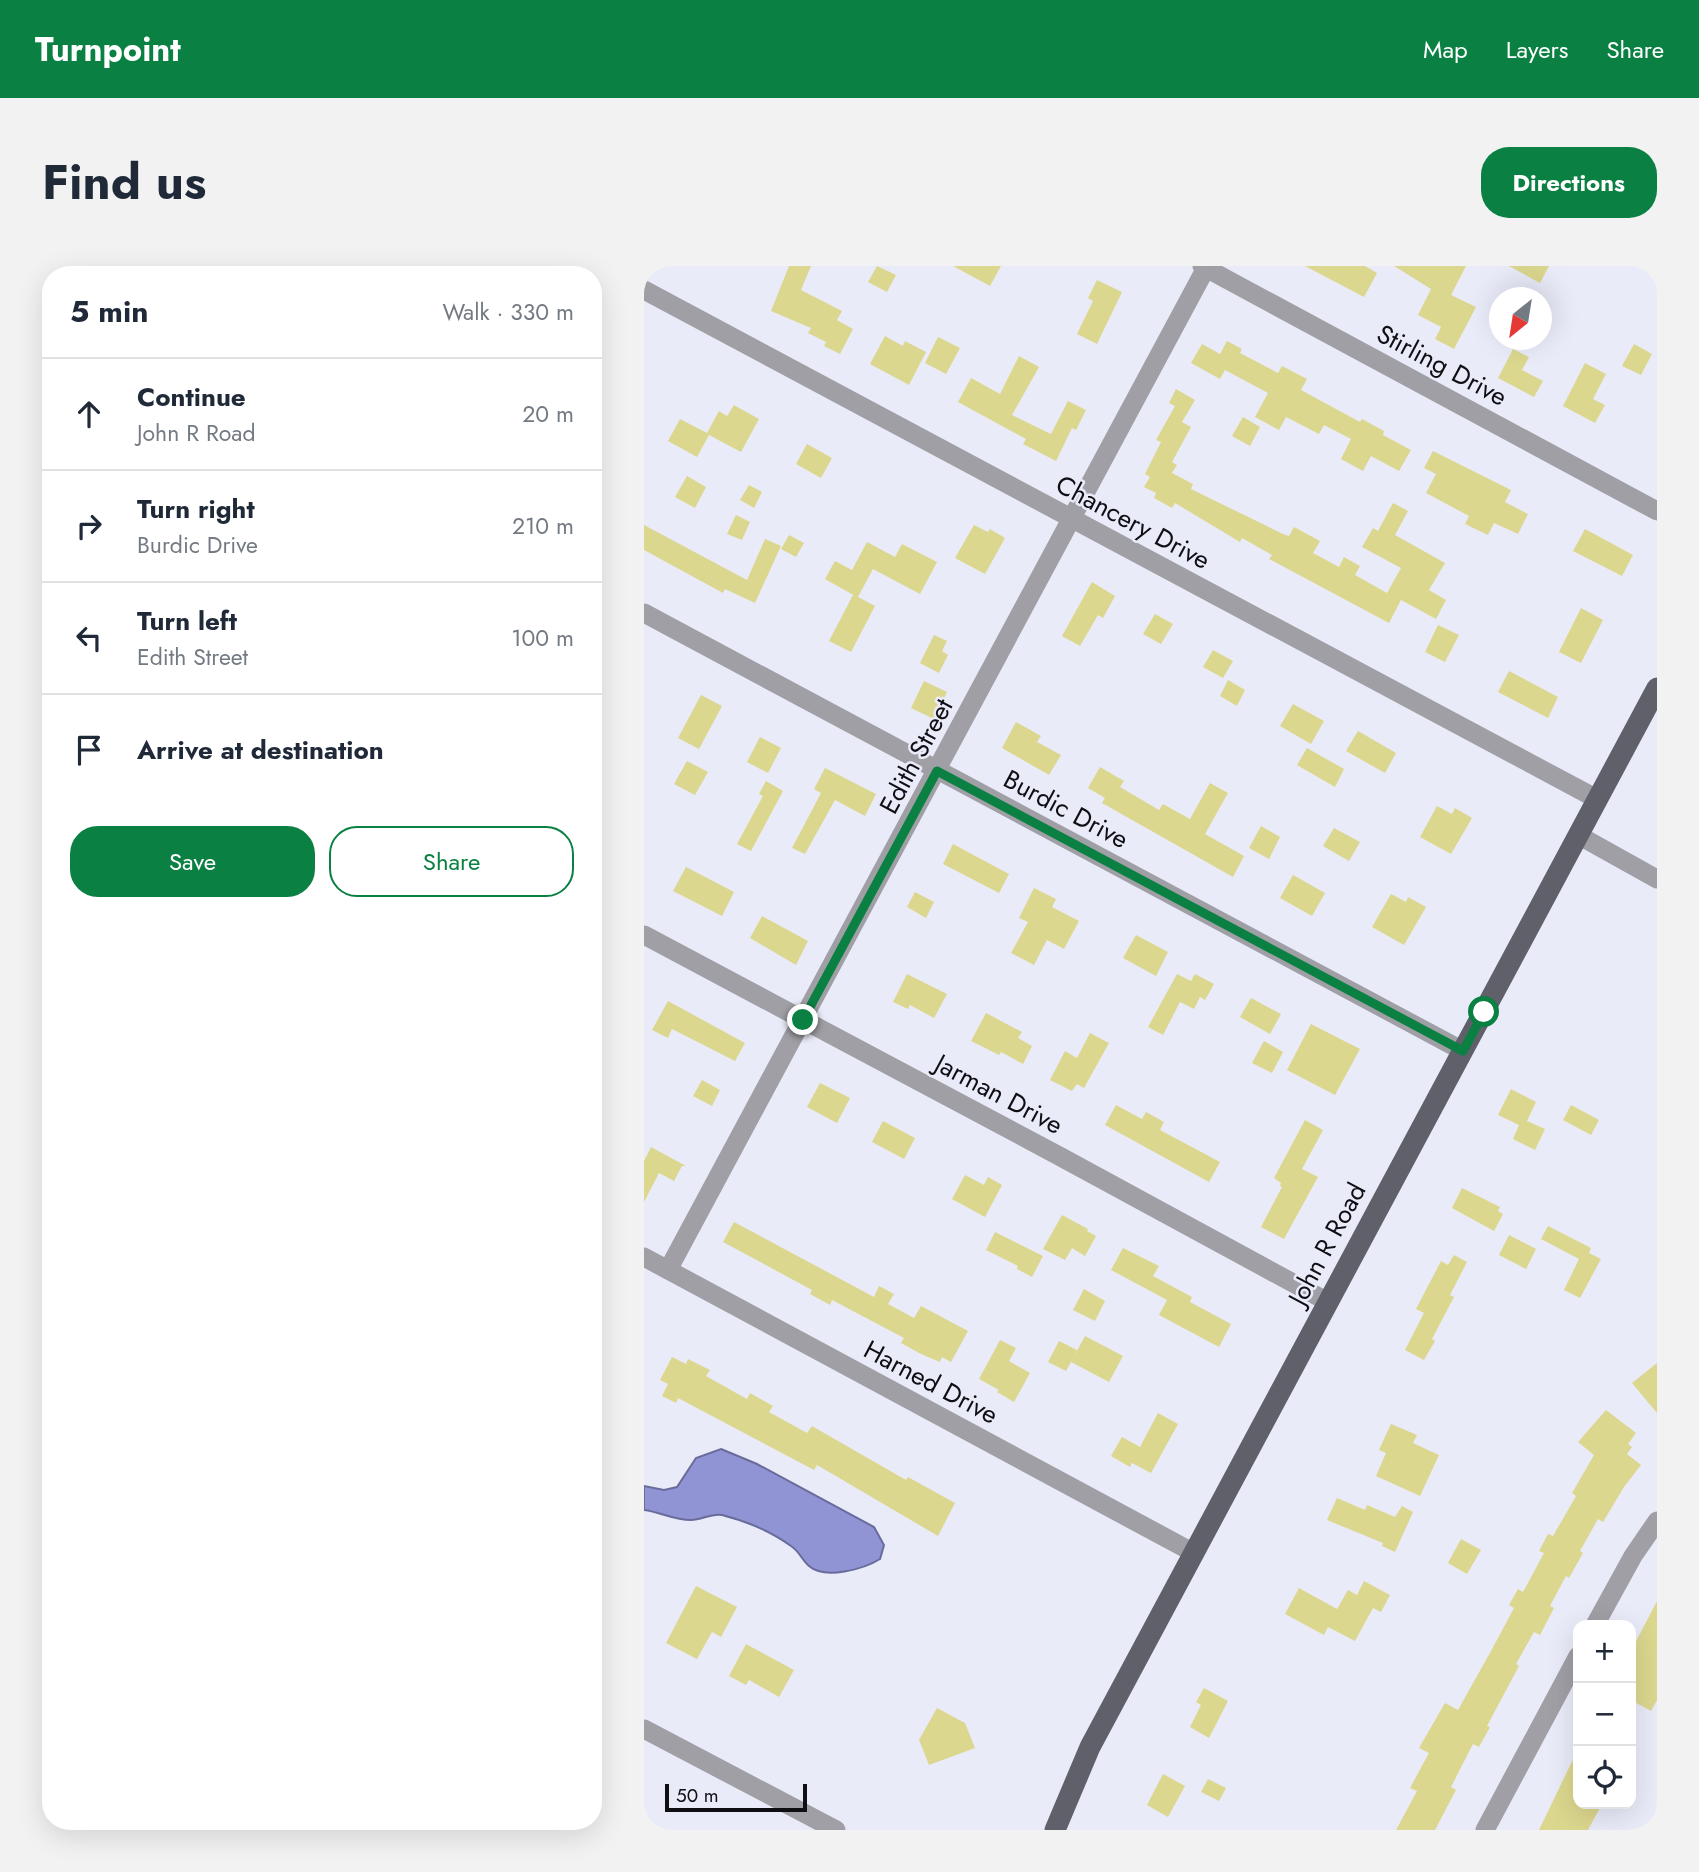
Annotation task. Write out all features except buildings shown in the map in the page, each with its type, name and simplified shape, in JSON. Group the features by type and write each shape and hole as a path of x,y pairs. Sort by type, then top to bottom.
{"main road":[{"name":"John R Road","path":"1055,1830 1090,1747 1657,688"}],"street":[{"name":"Stirling Drive","path":"1205,267 1657,511"},
{"name":"Edith Street","path":"668,1270 1073,520 1205,267"},
{"name":"Chancery Drive","path":"644,290 1597,799"},
{"name":"Burdic Drive","path":"644,613 1463,1051"},
{"path":"1578,835 1657,878"},
{"name":"Jarman Drive","path":"644,935 1328,1303"},
{"name":"Harned Drive","path":"644,1257 1194,1553"},
{"path":"1598,1620 1633,1556 1657,1521"},
{"path":"1485,1830 1573,1665"},
{"path":"644,1729 836,1830"}],"water":[{"path":"721,1449 757,1464 874,1527 884,1545 880,1559 844,1572 825,1572 809,1566 796,1550 784,1541 740,1520 718,1515 685,1520 644,1510 644,1486 664,1490 677,1487 696,1458"}],"route":[{"path":"803,1020 937,771 1463,1051 1484,1012"}]}
